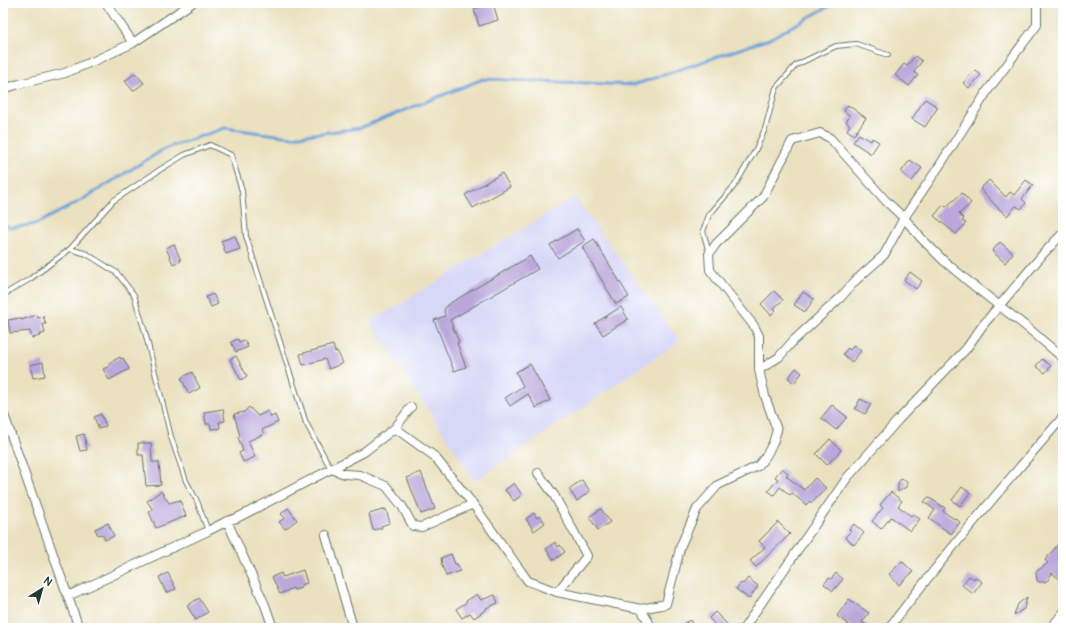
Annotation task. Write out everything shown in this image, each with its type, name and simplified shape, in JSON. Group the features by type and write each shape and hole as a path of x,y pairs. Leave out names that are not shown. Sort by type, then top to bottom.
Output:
{"street":[{"path":"106,3 133,43"},
{"path":"3,89 65,73 96,60 133,43 192,3"},
{"path":"759,370 778,357 793,341 840,298 856,280 884,255 904,218 988,90 1037,24 1037,3"},
{"path":"395,428 434,456 473,504 528,581 557,592 640,609 666,604 682,545 697,509 718,485 758,466 774,443 777,430 765,396 759,370 759,336 754,326 710,270 709,254 716,244 764,197 792,140 820,133 830,138 886,201 944,261 1063,358"},
{"path":"744,628 847,478 899,419 966,349 983,325 1043,254 1063,233"},
{"path":"68,596 227,521 237,518 364,452 395,428 411,407"},
{"path":"3,412 78,628"},
{"path":"889,628 976,519 1063,417"},
{"path":"331,469 345,474 360,475 386,486 402,506 413,526 422,527 473,504"},
{"path":"538,473 554,495 587,556 557,592"},
{"path":"227,521 265,605 273,628"},
{"path":"326,535 353,628"},
{"path":"640,609 652,628"},
{"path":"1052,628 1063,613"}],"lane":[{"path":"709,254 703,231 710,215 735,185 755,151 765,129 776,88 796,65 836,46 856,44 888,55"},
{"path":"3,295 30,279 70,249 113,201 161,169 184,155 210,146 231,155 242,191 246,236 306,423 331,469"},
{"path":"70,249 88,254 117,273 134,295 145,332 171,437 186,481 197,501 208,531"}],"shaded area":[{"path":"575,197 680,341 475,481 370,322"}],"building":[{"path":"484,3 493,3 498,20 479,26 474,9 485,6"},
{"path":"915,56 922,61 914,72 918,75 909,86 895,75 904,64 907,66"},
{"path":"975,70 981,75 969,88 963,83"},
{"path":"135,73 144,83 133,91 125,81"},
{"path":"925,99 938,107 925,127 912,119"},
{"path":"848,105 866,118 854,135 847,130 850,125 846,122 850,116 844,111"},
{"path":"859,134 871,141 872,138 879,142 871,154 853,142"},
{"path":"910,160 922,168 912,181 901,172"},
{"path":"502,173 510,187 473,208 465,195"},
{"path":"989,180 1006,197 1010,192 1014,195 1026,180 1033,185 1022,199 1026,203 1021,209 1016,206 1007,216 980,189"},
{"path":"962,193 971,203 959,214 964,219 962,221 966,223 956,234 934,216 943,205 946,207"},
{"path":"577,229 585,241 558,258 550,245"},
{"path":"235,236 240,249 226,254 221,241"},
{"path":"594,239 629,297 616,304 582,247"},
{"path":"1000,242 1013,253 1005,263 992,251"},
{"path":"174,244 181,261 173,264 166,248"},
{"path":"530,256 538,269 450,320 459,342 457,343 466,367 454,371 434,320 445,316 444,310 447,305"},
{"path":"910,272 922,281 916,289 904,280"},
{"path":"774,291 783,300 774,308 776,310 771,315 761,304"},
{"path":"803,292 814,299 805,312 794,305"},
{"path":"213,294 218,304 211,307 206,297"},
{"path":"621,307 628,319 603,335 595,323"},
{"path":"37,315 38,318 43,316 46,324 43,324 45,333 32,338 30,331 10,333 8,320 20,318 21,320"},
{"path":"238,339 239,342 244,340 248,347 236,352 231,342"},
{"path":"333,345 335,352 337,351 343,363 329,369 325,359 303,365 300,354"},
{"path":"854,345 861,351 852,362 843,354 848,348 850,350"},
{"path":"236,356 247,376 241,380 230,359"},
{"path":"120,357 121,359 123,358 129,369 109,380 103,369 110,366 109,363"},
{"path":"1042,359 1051,366 1045,373 1036,366"},
{"path":"43,362 45,376 33,378 30,365"},
{"path":"530,364 550,400 536,408 528,394 510,406 505,398 523,386 516,372"},
{"path":"796,368 802,373 794,383 788,378"},
{"path":"192,372 200,388 189,394 181,378"},
{"path":"860,399 871,404 865,414 855,409"},
{"path":"832,405 847,417 836,430 821,418"},
{"path":"249,407 258,416 268,411 271,417 275,415 278,422 262,430 264,434 248,441 255,457 243,462 239,453 243,451 238,437 240,436 234,414 244,412"},
{"path":"223,409 225,421 219,422 220,428 211,429 210,424 206,424 204,412"},
{"path":"101,414 106,426 99,429 94,417"},
{"path":"84,434 87,450 80,451 76,436"},
{"path":"830,439 841,450 827,465 816,454"},
{"path":"138,443 151,443 152,462 159,462 161,485 146,486 143,455 138,455"},
{"path":"782,468 788,473 786,476 804,490 815,478 826,488 812,503 810,501 806,505 792,493 790,495 780,487 774,495 768,491 778,479 775,477"},
{"path":"421,472 435,509 421,514 407,478"},
{"path":"901,479 906,481 907,485 898,492 898,483"},
{"path":"582,480 590,491 577,501 569,489"},
{"path":"514,483 522,495 514,501 505,490"},
{"path":"962,487 970,493 960,506 952,500"},
{"path":"161,491 169,503 180,500 186,516 156,528 149,512 153,510 147,501"},
{"path":"891,492 902,501 898,506 911,516 913,514 920,519 910,531 891,517 881,529 872,521 883,508 880,505"},
{"path":"928,497 945,508 943,511 960,522 951,534 929,518 935,510 924,502"},
{"path":"288,508 297,520 285,529 279,522 285,518 281,514"},
{"path":"386,509 390,523 381,526 382,528 373,530 369,514"},
{"path":"601,509 610,522 598,530 589,517"},
{"path":"534,513 537,518 540,516 545,523 534,531 526,519"},
{"path":"778,522 790,534 756,567 750,561 765,547 759,541"},
{"path":"108,523 114,536 105,540 102,534 98,535 95,529"},
{"path":"854,524 864,533 854,545 845,537 851,531 849,530"},
{"path":"1063,538 1063,574 1059,579 1052,573 1048,580 1045,582 1039,582 1037,580 1037,571 1048,563 1045,560"},
{"path":"555,542 558,547 560,545 565,552 554,560 546,549"},
{"path":"451,554 460,571 446,576 441,563 441,558"},
{"path":"902,561 913,572 899,585 889,574"},
{"path":"303,570 307,583 301,585 301,588 294,590 293,588 280,594 272,577 281,573 283,577"},
{"path":"168,573 176,589 166,593 159,577"},
{"path":"836,573 843,579 833,591 824,584"},
{"path":"969,576 974,579 975,577 982,582 973,594 962,585"},
{"path":"748,578 758,586 749,599 736,589"},
{"path":"477,594 481,600 495,595 498,603 486,608 487,609 474,618 470,613 462,618 456,609"},
{"path":"1027,597 1024,609 1014,615 1018,604"},
{"path":"199,598 208,612 196,620 187,606"},
{"path":"849,599 869,613 862,622 871,628 853,628 837,616"},
{"path":"715,612 731,628 718,628 709,618"},
{"path":"690,620 695,628 676,628"}],"waterway":[{"path":"3,224 11,228 36,224 80,201 166,148 225,128 291,137 360,128 483,79 634,85 769,39 835,3"}]}
